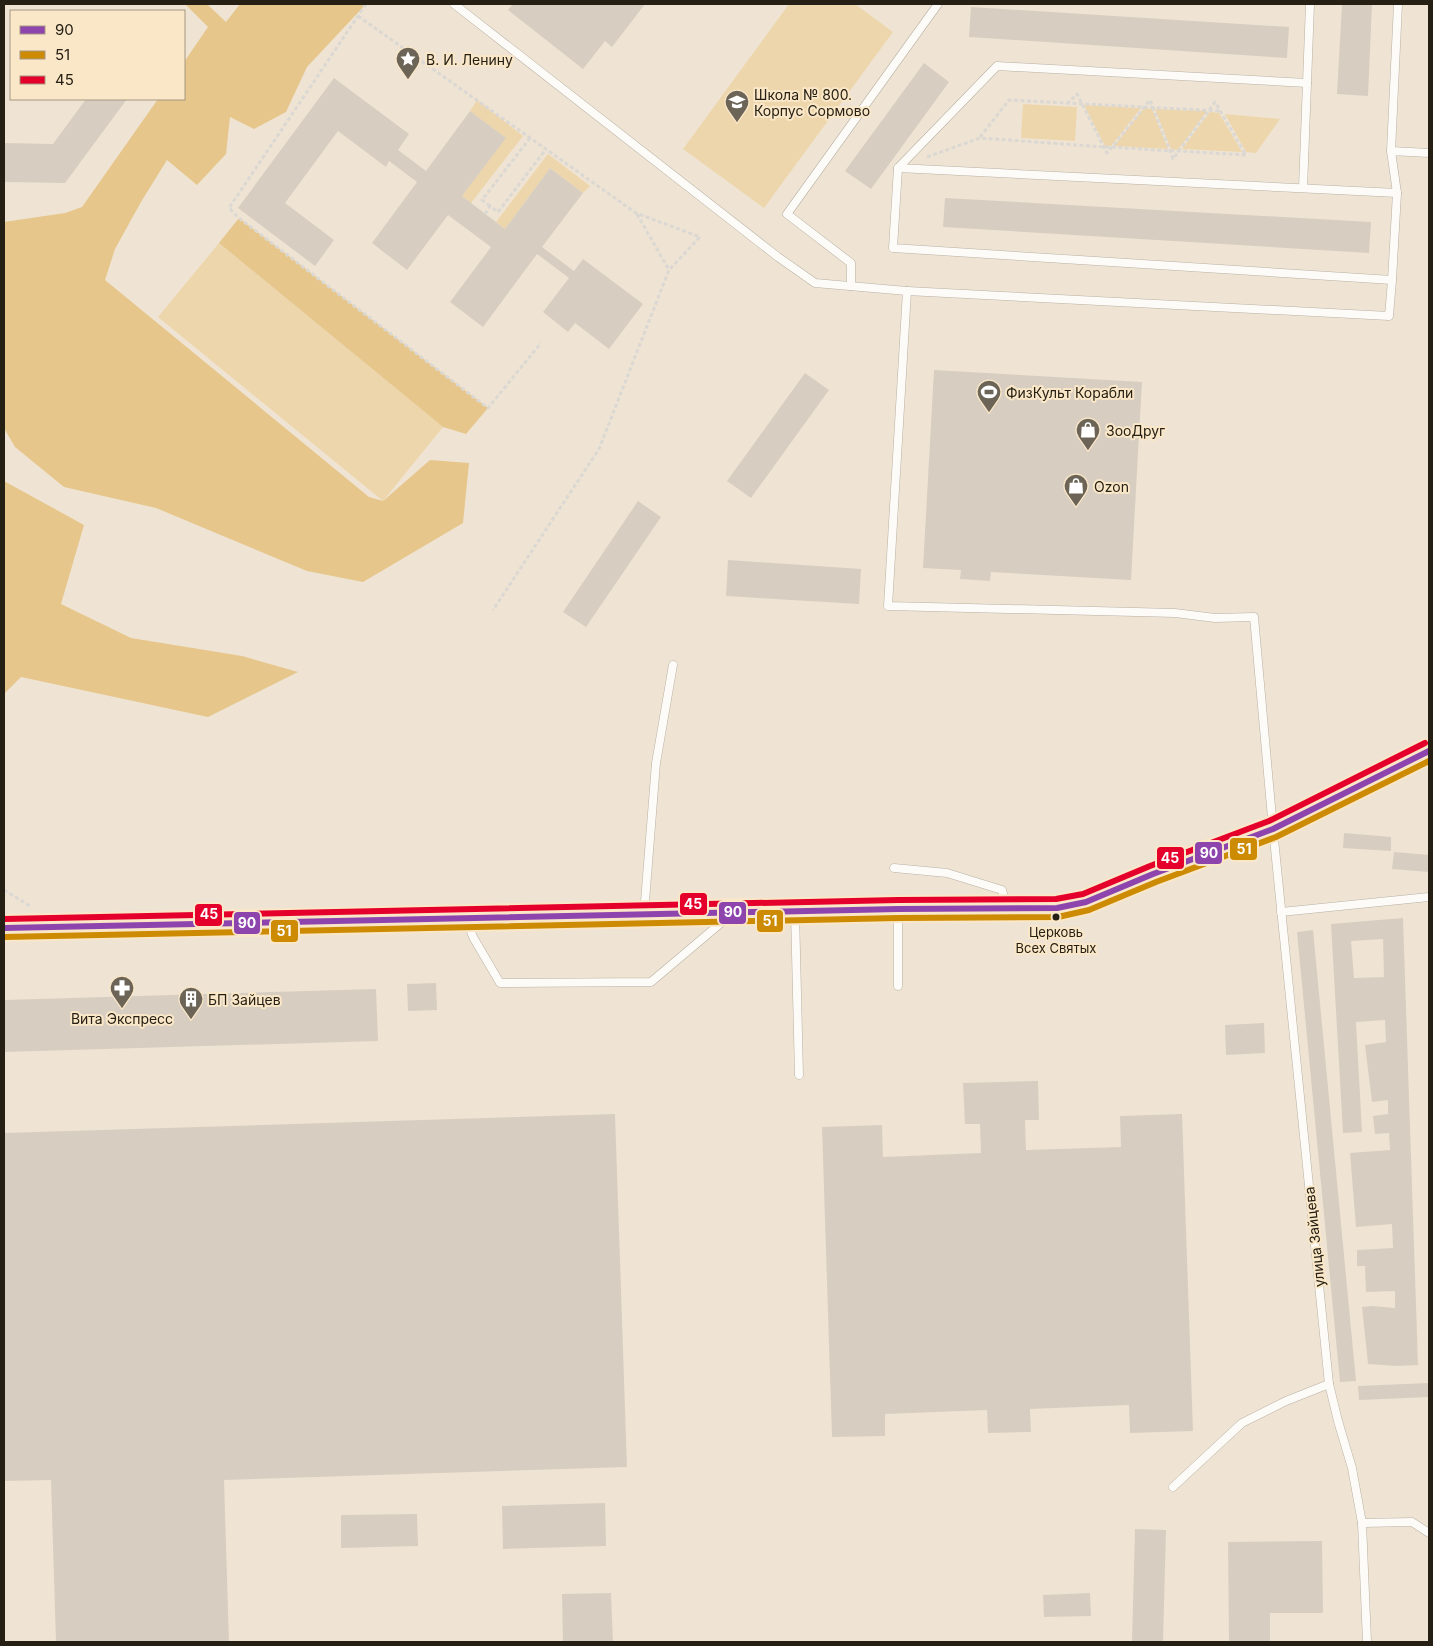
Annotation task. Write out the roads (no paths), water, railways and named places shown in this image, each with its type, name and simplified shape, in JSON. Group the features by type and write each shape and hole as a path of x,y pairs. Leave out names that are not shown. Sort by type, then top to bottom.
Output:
{"street":[{"path":"4,928 733,912 1057,908 1086,902 1153,874 1273,829 1429,751"}],"lane":[{"path":"454,4 778,257 816,283 908,291 1389,316 1397,193 1391,151 1398,4"},
{"path":"851,286 851,263 787,214 938,4"},
{"path":"1301,4 1310,4 1303,188"},
{"path":"1307,83 997,66 898,168 893,248 1392,280"},
{"path":"1391,151 1429,153"},
{"path":"898,168 1397,193"},
{"name":"улица Зайцева","path":"908,291 888,606 1175,613 1215,618 1254,617 1281,912 1330,1384 1338,1421 1352,1468 1362,1523 1367,1642"},
{"path":"644,914 656,763 673,665"},
{"path":"894,868 947,873 1002,890 1007,908"},
{"path":"1281,912 1429,897"},
{"path":"898,909 898,986"},
{"path":"795,911 800,1075"},
{"path":"466,919 473,937 500,983 651,982 733,912"},
{"path":"1173,1487 1242,1423 1286,1401 1330,1384"},
{"path":"1362,1523 1412,1522 1429,1533"}],"place":[{"name":"В. И. Ленину","path":"408,80"},
{"name":"Школа № 800. Корпус Сормово","path":"737,123"},
{"name":"ФизКульт Корабли","path":"989,413"},
{"name":"ЗооДруг","path":"1088,451"},
{"name":"Ozon","path":"1076,507"},
{"name":"Церковь Всех Святых","path":"1056,917"},
{"name":"Вита Экспресс","path":"122,1009"},
{"name":"БП Зайцев","path":"191,1020"}]}
